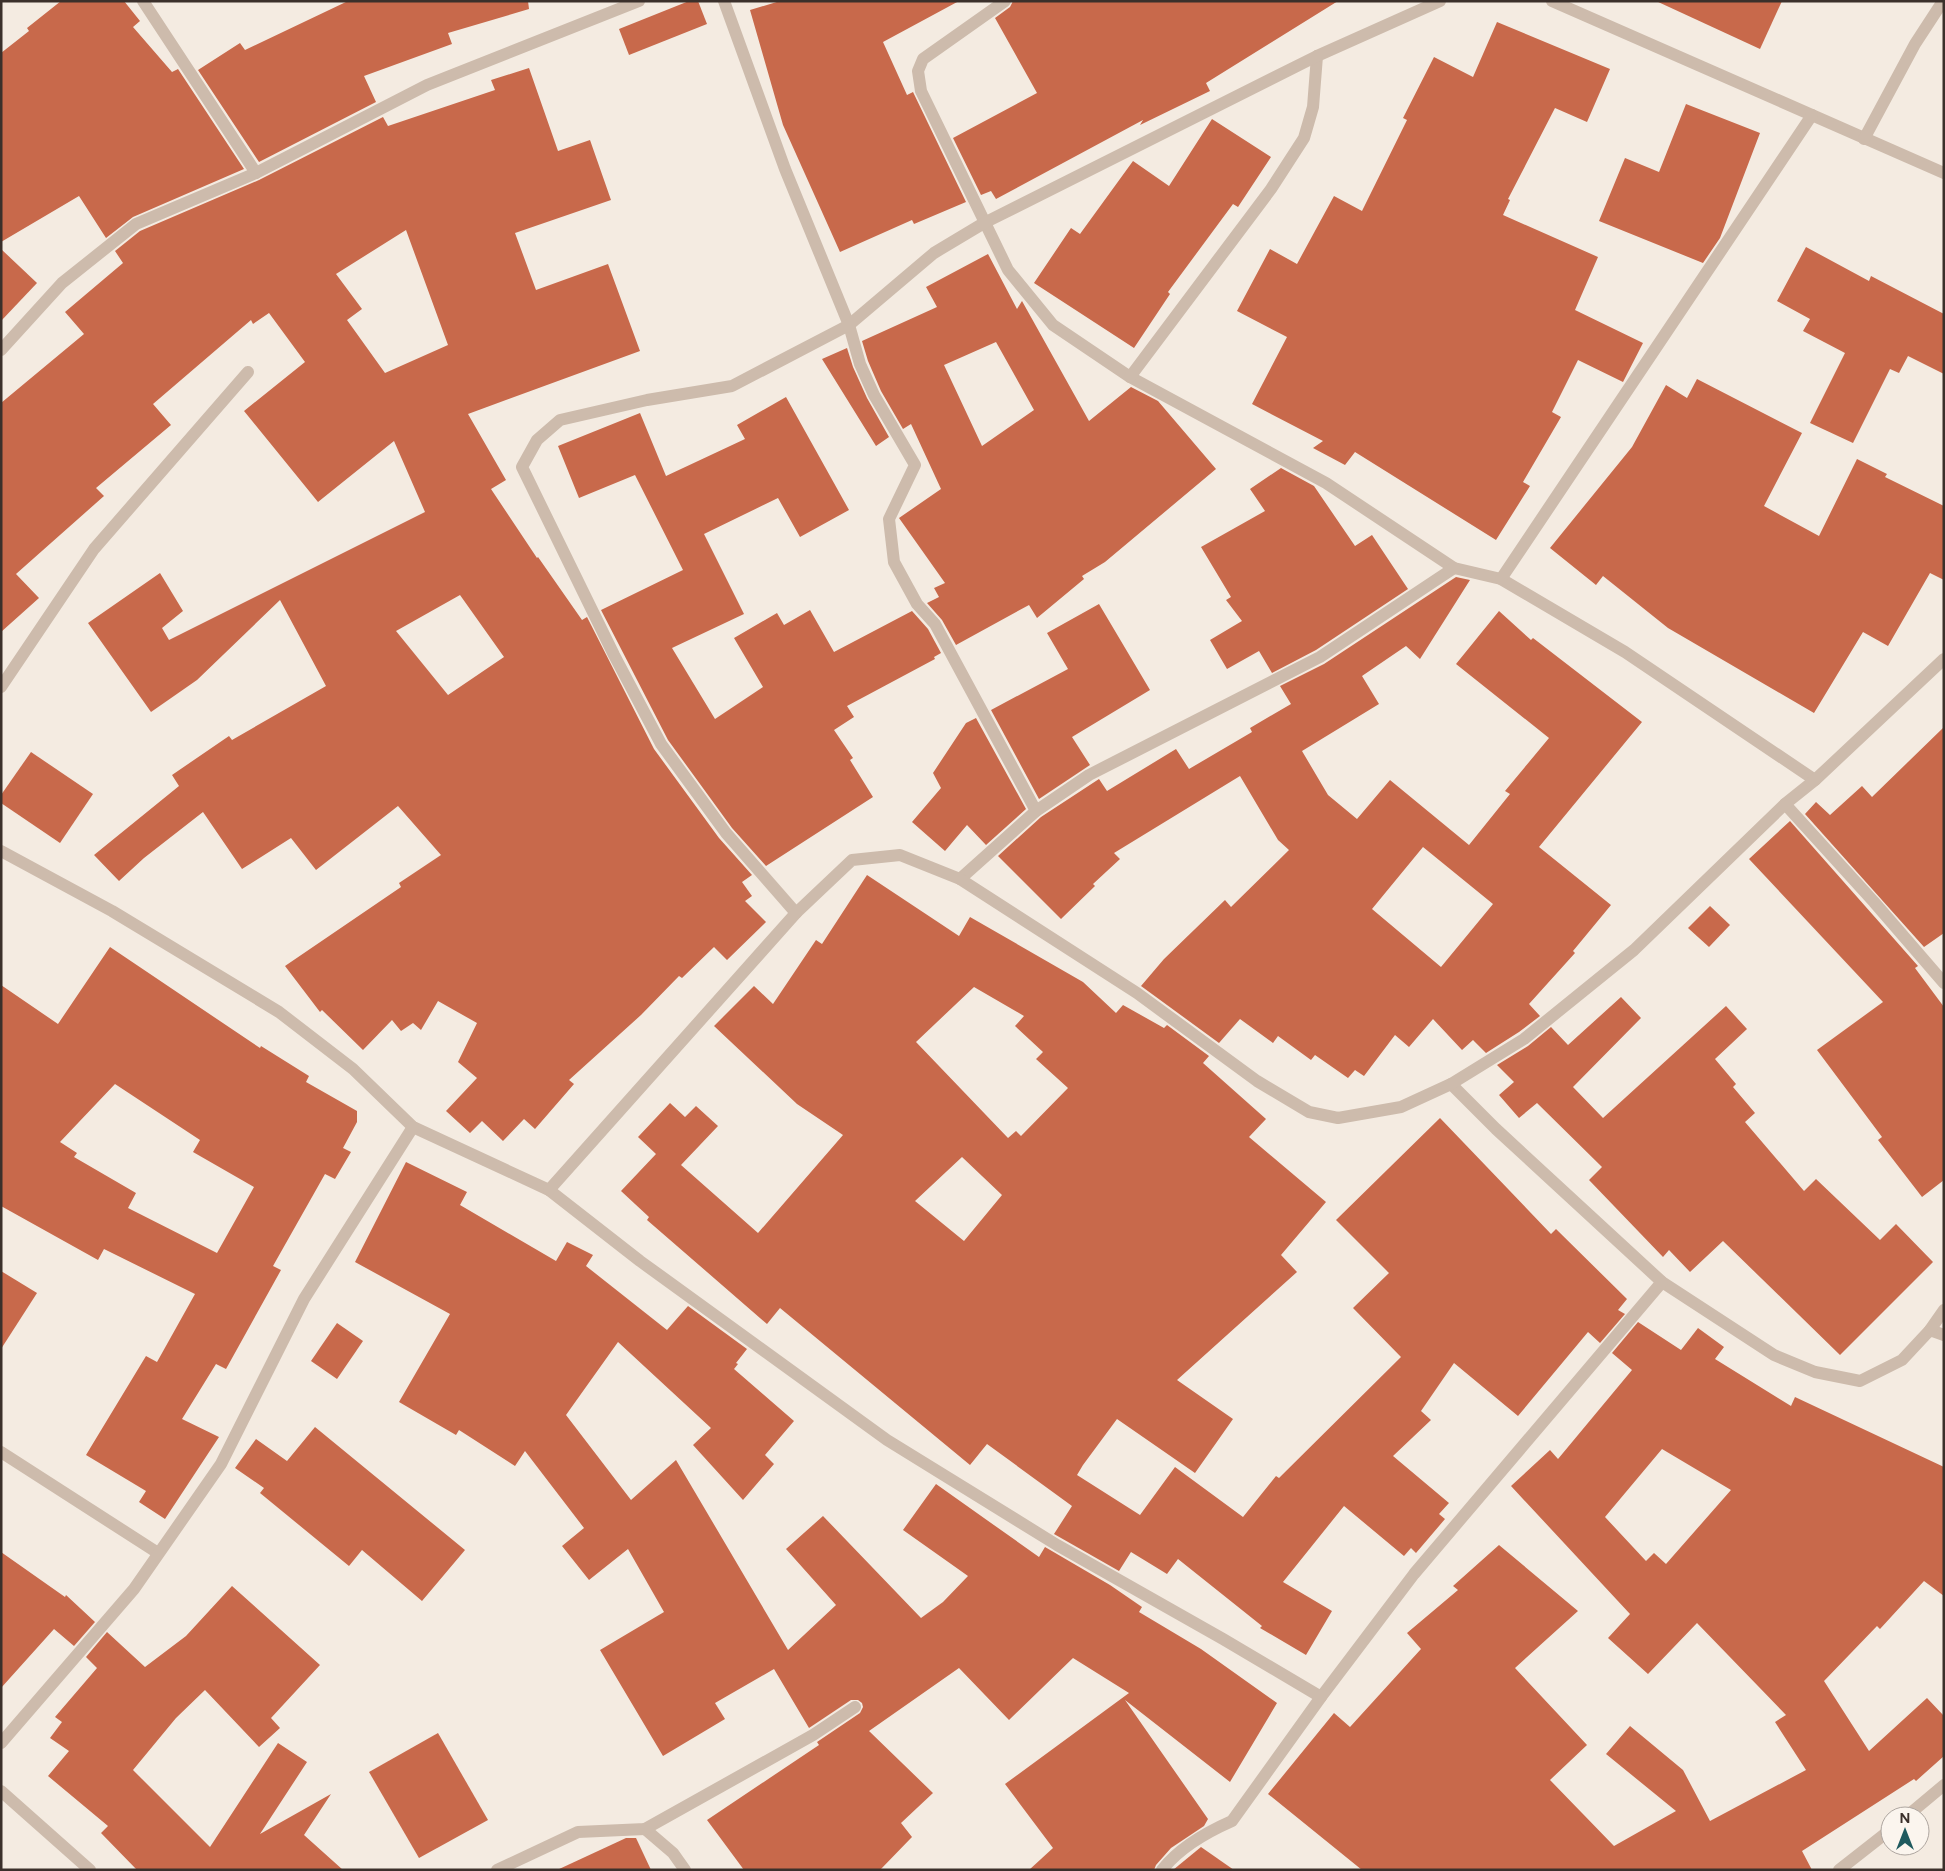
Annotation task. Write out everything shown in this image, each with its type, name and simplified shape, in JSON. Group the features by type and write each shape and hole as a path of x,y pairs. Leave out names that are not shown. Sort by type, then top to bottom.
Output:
{"street":[{"path":"143,1 256,173"},
{"path":"1,350 62,283 136,224 256,173 427,85 639,1"},
{"path":"724,1 785,169 849,325 860,364 874,395 916,465 889,519 894,562 917,604 935,624 1036,811"},
{"path":"1005,1 923,59 918,71 921,91 1008,270 1053,325 1130,377 1326,483 1454,568 1501,579 1625,652 1815,780"},
{"path":"796,913 726,833 661,744 614,655 522,467 537,440 560,420 647,400 732,386 849,325 934,253 984,223 1317,56 1440,1"},
{"path":"1552,1 1944,173"},
{"path":"1864,139 1915,44 1943,1"},
{"path":"1130,377 1271,190 1304,138 1312,107 1317,56"},
{"path":"1501,579 1812,115"},
{"path":"1,687 94,549 248,372"},
{"path":"960,879 1036,811 1089,775 1320,657 1454,568"},
{"path":"549,1190 796,913 852,860 900,855 960,879 1137,993 1257,1081 1309,1112 1338,1118 1401,1107 1451,1084 1524,1038 1634,950 1785,804 1815,780 1944,659"},
{"path":"1785,804 1944,983"},
{"path":"1,851 112,911 279,1012 353,1069 412,1128 549,1190 640,1262 888,1440 1057,1545 1223,1638 1321,1697"},
{"path":"1451,1084 1496,1129 1662,1282 1774,1355 1815,1372 1860,1381 1902,1360 1930,1330 1944,1310"},
{"path":"1,1743 134,1589 221,1464 304,1299 412,1128"},
{"path":"1162,1870 1186,1848 1232,1821 1321,1697 1414,1574 1662,1282"},
{"path":"1930,1330 1944,1335"},
{"path":"1,1452 158,1553"},
{"path":"497,1870 578,1832 645,1829 813,1735 855,1707"},
{"path":"1919,1806 1944,1785"},
{"path":"1,1791 90,1870"},
{"path":"645,1829 673,1853 685,1870"},
{"path":"1839,1870 1880,1838"}],"building":[{"path":"61,1 124,1 140,21 133,27 172,72 178,69 244,169 133,217 106,238 79,196 1,242 1,53 29,31 27,28"},
{"path":"348,1 528,1 529,9 448,33 452,44 364,76 376,102 259,162 198,70 240,43 245,50"},
{"path":"689,1 698,1 707,24 629,55 619,29"},
{"path":"780,1 959,1 883,42 907,95 913,92 966,202 914,224 912,220 840,252 783,125 750,10"},
{"path":"1013,1 1338,1 1206,83 1210,91 1140,125 1143,120 996,199 991,191 981,195 953,138 1037,93 995,18 1010,7"},
{"path":"1656,1 1782,1 1760,49"},
{"path":"1497,22 1610,69 1587,122 1555,108 1508,199 1510,200 1503,215 1598,257 1575,310 1643,343 1623,382 1578,360 1552,412 1561,417 1523,482 1530,486 1496,540 1355,452 1345,465 1313,448 1323,441 1252,404 1287,337 1237,311 1270,249 1297,264 1334,196 1362,211 1407,120 1403,118 1434,57 1473,77"},
{"path":"529,68 558,151 590,140 611,200 515,233 536,290 608,264 640,351 468,414 506,480 491,489 537,558 582,620 587,617 654,749 719,838 752,875 742,882 752,896 745,901 766,922 727,960 714,947 682,978 679,976 641,1015 569,1080 574,1084 535,1129 524,1119 503,1141 482,1121 470,1133 446,1111 477,1078 458,1062 477,1023 438,1001 421,1030 413,1023 401,1031 392,1020 363,1050 322,1010 320,1012 285,966 401,887 399,883 441,855 398,806 316,870 291,838 242,869 203,812 144,858 119,881 94,855 179,786 172,775 229,736 232,740 326,686 280,600 197,680 151,712 88,623 160,573 183,611 162,628 169,640 425,512 394,441 318,502 244,411 305,362 269,313 253,324 251,320 153,404 171,425 96,488 104,496 16,574 39,598 1,632 1,403 84,334 65,312 123,263 115,251 140,231 259,180 383,117 388,126 495,90 491,80","holes":["406,230 448,345 385,373 347,320 362,309 336,274","460,595 504,657 448,695 396,631"]},
{"path":"1686,104 1760,133 1720,238 1703,263 1599,221 1625,158 1659,172"},
{"path":"1212,119 1271,157 1238,207 1233,204 1168,292 1170,294 1134,348 1034,283 1071,228 1080,234 1133,161 1169,186"},
{"path":"1806,247 1869,281 1871,276 1944,314 1944,374 1908,356 1899,373 1890,369 1853,443 1810,423 1845,353 1803,331 1810,319 1777,301"},
{"path":"1,249 37,283 1,321"},
{"path":"988,254 1017,309 1022,301 1089,421 1131,387 1158,401 1216,469 1105,562 1082,576 1084,579 1037,618 1029,605 956,645 942,620 927,603 939,597 934,588 945,583 899,518 941,489 911,424 903,429 881,391 862,341 937,307 926,287","holes":["996,342 1034,410 982,446 944,365"]},
{"path":"847,348 867,398 889,437 876,446 822,359"},
{"path":"1697,379 1802,433 1764,506 1819,536 1857,459 1887,474 1885,477 1944,506 1944,580 1930,573 1888,646 1863,632 1814,713 1668,628 1603,576 1596,585 1550,548 1632,447 1666,385 1687,398"},
{"path":"786,397 849,510 800,537 778,498 704,534 744,614 672,648 715,719 763,687 734,638 777,613 784,625 810,610 834,652 912,611 928,629 941,653 934,657 935,659 847,706 854,717 834,730 853,758 850,760 873,797 766,866 732,828 668,740 601,610 683,570 635,475 579,498 558,446 640,413 666,476 745,439 737,425"},
{"path":"1281,468 1314,486 1355,546 1372,535 1408,589 1316,650 1272,673 1259,651 1227,669 1210,640 1242,621 1226,600 1231,597 1201,547 1265,511 1250,489"},
{"path":"1456,577 1470,580 1420,659 1406,646 1362,676 1379,704 1302,751 1328,795 1357,819 1390,780 1469,845 1510,794 1505,791 1549,738 1456,664 1499,611 1531,640 1533,638 1642,722 1539,847 1611,905 1573,951 1575,953 1529,1004 1540,1016 1486,1053 1473,1040 1462,1050 1433,1019 1409,1047 1395,1035 1364,1076 1355,1070 1348,1078 1315,1055 1311,1060 1278,1036 1273,1043 1240,1019 1219,1043 1141,986 1164,959 1225,900 1231,907 1289,850 1278,840 1240,776 1114,853 1120,859 1093,884 1095,886 1061,919 998,856 1041,817 1099,779 1107,791 1176,749 1189,769 1252,732 1250,728 1291,704 1280,686 1324,664","holes":["1423,847 1493,904 1441,967 1372,909"]},
{"path":"1099,604 1150,690 1072,737 1090,765 1039,799 991,710 1068,669 1047,633"},
{"path":"976,718 1026,809 986,845 967,825 945,851 912,822 941,788 933,773 966,723"},
{"path":"1944,727 1944,933 1924,947 1805,814 1816,802 1830,815 1862,786 1872,797"},
{"path":"31,752 93,794 60,843 1,803 1,795"},
{"path":"1790,821 1918,966 1915,968 1944,1007 1944,1180 1922,1197 1878,1140 1882,1137 1817,1050 1883,1002 1749,859"},
{"path":"867,875 959,936 970,917 1083,982 1116,1013 1123,1005 1164,1028 1167,1025 1209,1056 1203,1063 1266,1119 1249,1137 1326,1202 1281,1255 1297,1272 1177,1380 1233,1419 1195,1473 1117,1419 1077,1475 1140,1515 1175,1467 1243,1517 1276,1476 1279,1478 1401,1357 1353,1308 1389,1273 1336,1220 1440,1118 1551,1234 1556,1229 1627,1299 1618,1310 1625,1314 1600,1343 1588,1332 1518,1416 1454,1363 1421,1411 1431,1420 1393,1456 1449,1503 1439,1514 1445,1519 1416,1553 1411,1548 1404,1556 1344,1506 1283,1582 1332,1611 1306,1655 1260,1628 1262,1626 1178,1559 1167,1574 1131,1552 1119,1571 1054,1534 1072,1506 987,1444 970,1465 780,1308 767,1324 647,1220 649,1217 621,1191 656,1154 638,1137 670,1103 685,1117 696,1106 718,1126 681,1165 758,1233 843,1135 797,1104 714,1026 754,986 773,1004 816,940 822,944","holes":["974,987 1024,1016 1015,1026 1043,1052 1036,1059 1068,1088 1021,1136 1016,1131 1008,1138 916,1042","962,1157 1002,1195 964,1241 915,1201"]},
{"path":"1710,906 1730,925 1709,947 1688,928"},
{"path":"110,947 260,1048 261,1046 309,1076 306,1082 357,1111 357,1122 343,1148 351,1152 335,1179 325,1174 273,1266 281,1270 226,1369 216,1364 182,1419 219,1437 165,1519 139,1502 146,1491 86,1455 146,1356 157,1362 195,1294 104,1249 98,1260 1,1206 1,985 58,1024","holes":["115,1084 200,1140 193,1152 254,1187 217,1253 128,1208 136,1193 74,1157 77,1153 60,1142"]},
{"path":"1621,997 1641,1018 1573,1087 1603,1118 1726,1006 1747,1029 1715,1059 1736,1084 1733,1087 1755,1113 1745,1122 1804,1191 1816,1179 1880,1240 1896,1224 1933,1262 1840,1355 1723,1241 1690,1272 1669,1250 1663,1257 1589,1180 1602,1167 1537,1103 1519,1118 1499,1095 1514,1082 1497,1065 1528,1046 1551,1027 1568,1045"},
{"path":"406,1162 467,1192 460,1205 556,1261 567,1242 593,1255 586,1266 667,1330 688,1306 747,1349 736,1363 738,1364 734,1369 794,1421 765,1455 774,1464 743,1500 693,1445 711,1428 618,1342 566,1415 631,1500 676,1460 788,1650 836,1605 786,1549 823,1516 921,1618 943,1602 968,1576 903,1530 936,1484 1039,1557 1045,1547 1110,1585 1142,1607 1139,1612 1201,1649 1277,1703 1230,1782 1125,1700 1208,1819 1204,1826 1171,1848 1154,1870 1029,1870 1053,1848 1005,1784 1129,1693 1073,1658 1009,1720 959,1668 869,1731 933,1793 901,1823 912,1837 880,1870 744,1870 707,1820 819,1745 817,1742 860,1713 863,1707 862,1703 858,1700 851,1700 809,1728 774,1669 715,1703 725,1719 663,1756 600,1650 664,1612 628,1549 589,1580 562,1546 584,1528 525,1451 515,1466 459,1430 456,1435 399,1402 450,1314 355,1262"},
{"path":"1,1271 37,1293 1,1349"},
{"path":"1638,1322 1681,1350 1698,1328 1724,1347 1715,1359 1791,1406 1795,1397 1944,1467 1944,1596 1924,1581 1880,1629 1877,1626 1824,1681 1869,1751 1927,1698 1944,1716 1944,1756 1916,1781 1914,1779 1802,1851 1812,1870 1362,1870 1268,1794 1334,1713 1350,1727 1421,1649 1407,1633 1458,1590 1453,1586 1499,1545 1578,1611 1515,1668 1587,1745 1550,1780 1614,1846 1676,1811 1606,1754 1630,1726 1683,1770 1710,1821 1806,1770 1775,1722 1786,1715 1697,1623 1648,1674 1608,1638 1630,1614 1511,1486 1550,1450 1558,1459 1632,1370 1612,1353","holes":["1662,1449 1731,1490 1666,1564 1654,1553 1646,1561 1605,1517"]},
{"path":"337,1323 363,1341 337,1379 311,1361"},
{"path":"315,1427 465,1550 422,1601 362,1550 349,1566 260,1493 264,1488 235,1468 256,1439 287,1461"},
{"path":"1,1552 65,1597 66,1595 95,1622 74,1646 54,1629 1,1688"},
{"path":"232,1586 320,1665 271,1718 280,1728 259,1747 205,1690 176,1718 133,1770 210,1847 278,1743 307,1762 260,1834 331,1794 304,1835 343,1870 137,1870 101,1833 108,1826 48,1776 69,1751 50,1738 62,1722 55,1717 97,1668 86,1657 107,1632 145,1667 186,1636"},
{"path":"438,1733 488,1820 419,1858 369,1772"},
{"path":"626,1838 636,1838 651,1870 557,1870"},
{"path":"1201,1847 1234,1870 1173,1870"}]}
